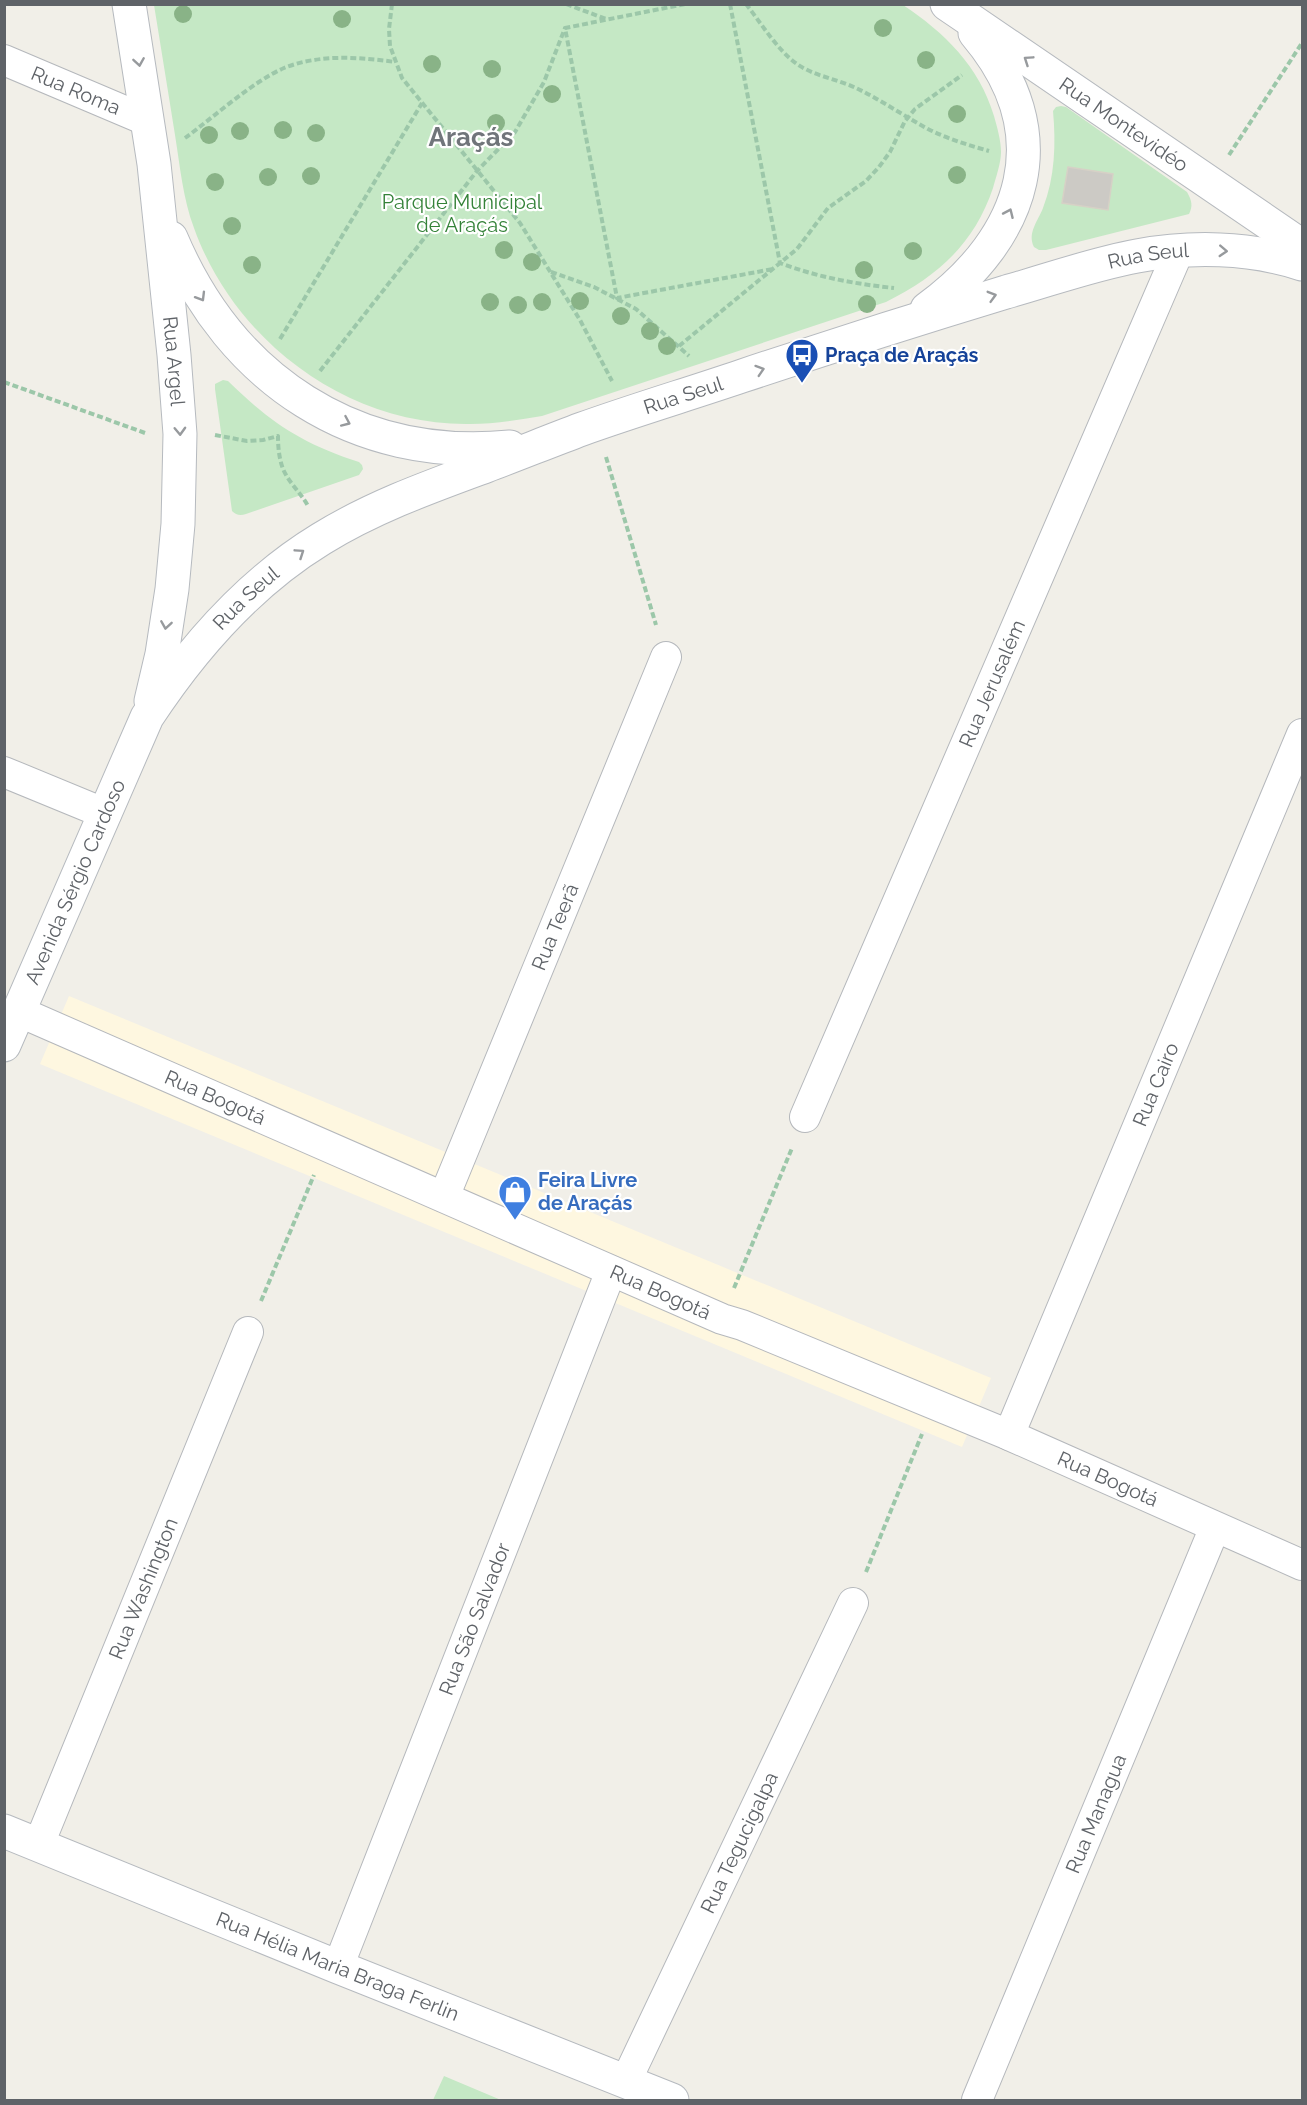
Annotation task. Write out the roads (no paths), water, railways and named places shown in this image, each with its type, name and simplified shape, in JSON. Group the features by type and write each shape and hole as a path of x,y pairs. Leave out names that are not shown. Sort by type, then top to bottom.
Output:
{"street":[{"name":"Rua Argel","path":"129,4 154,164 180,434 178,524 172,590 162,654 147,717"},
{"name":"Rua Montevidéo","path":"955,7 1302,246"},
{"path":"896,325 955,288 980,263 1010,212 1020,185 1024,153 1022,124 1014,98 1003,73 986,46 955,7"},
{"name":"Rua Roma","path":"4,60 148,121"},
{"path":"154,164 170,236 185,270 204,303 226,333 280,386 350,424 388,437 428,446 468,449 508,447 548,440 590,426"},
{"name":"Rua Seul","path":"147,717 176,674 224,618 254,589 287,562 323,538 397,499 590,426 896,325 1136,256 1179,250 1223,250 1260,254 1302,264"},
{"name":"Rua Jerusalém","path":"805,1117 1179,250"},
{"name":"Rua Teerã","path":"444,1197 666,657"},
{"name":"Avenida Sérgio Cardoso","path":"4,1045 147,717"},
{"name":"Rua Cairo","path":"1009,1435 1302,734"},
{"path":"4,772 106,814"},
{"name":"Rua Bogotá","path":"20,1012 722,1319 934,1403 1302,1565"},
{"name":"Rua São Salvador","path":"338,1967 611,1271"},
{"name":"Rua Washington","path":"39,1844 248,1332"},
{"name":"Rua Managua","path":"977,2100 1215,1527"},
{"name":"Rua Tegucigalpa","path":"626,2081 853,1603"},
{"name":"Rua Hélia Maria Braga Ferlin","path":"4,1831 672,2100"}],"place":[{"name":"Praça de Araçás","path":"802,384"},
{"name":"Feira Livre de Araçás","path":"515,1221"}],"district":[{"name":"Araçás","path":"471,137"}],"park label":[{"name":"Parque Municipal de Araçás","path":"462,214"}]}
